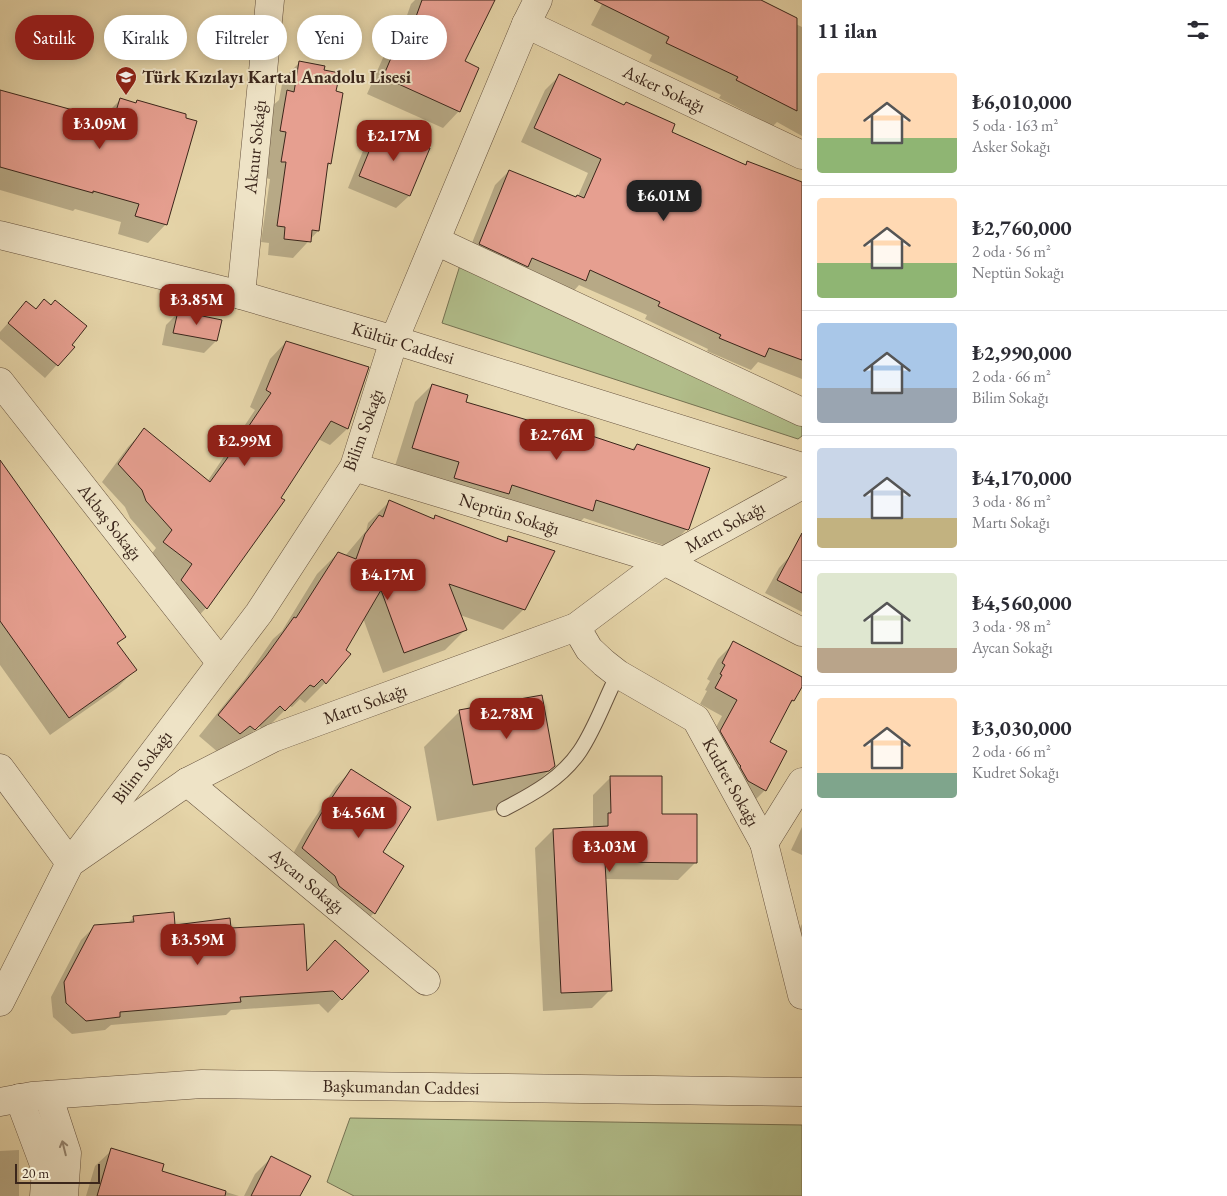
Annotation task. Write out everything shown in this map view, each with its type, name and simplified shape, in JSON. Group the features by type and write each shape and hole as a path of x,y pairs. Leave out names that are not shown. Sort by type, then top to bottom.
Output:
{"street":[{"name":"Aknur Sokağı","path":"241,295 270,0"},
{"name":"Asker Sokağı","path":"532,12 802,155"},
{"name":"Bilim Sokağı","path":"70,862 258,614 354,467 394,340 532,12"},
{"name":"Kültür Caddesi","path":"0,236 241,295 394,340 802,467"},
{"path":"436,241 802,412"},
{"name":"Akbaş Sokağı","path":"0,382 221,663"},
{"name":"Neptün Sokağı","path":"354,467 664,561 802,632"},
{"name":"Martı Sokağı","path":"0,1002 70,862 187,782 273,738 576,627 664,561 802,485"},
{"name":"Kudret Sokağı","path":"576,627 589,649 618,674 696,719 764,843 802,995"},
{"path":"0,768 70,862"},
{"name":"Aycan Sokağı","path":"187,782 426,981"},
{"path":"764,843 802,782"},
{"name":"Başkumandan Caddesi","path":"9,1100 48,1095 202,1084 802,1092"},
{"path":"48,1095 67,1153 64,1196"},
{"path":"9,1100 46,1170 44,1196"}],"lane":[{"path":"504,809 552,781 570,764 580,751 618,674"}],"green space":[{"path":"461,262 802,422 802,436 798,439 442,323"},
{"path":"350,1118 802,1125 802,1196 354,1196 327,1182"}],"building":[{"path":"422,0 495,0 465,61 479,68 460,112 383,77 390,60 447,60 447,15 417,15"},
{"path":"594,0 761,0 797,18 797,111 736,80 738,77 666,43 669,37"},
{"path":"299,61 325,66 324,70 340,73 336,91 343,93 331,164 328,163 319,231 312,230 311,242 284,239 285,227 277,226 286,162 281,162 286,132 280,131 287,90 294,92"},
{"path":"559,74 624,105 626,102 675,124 672,132 746,165 747,161 802,182 802,360 769,348 765,357 719,338 721,335 658,306 660,302 590,270 586,281 532,258 528,267 479,244 509,170 576,197 577,195 584,198 601,159 534,128"},
{"path":"0,90 113,121 120,98 136,103 137,100 186,114 186,118 197,121 167,225 135,216 139,204 0,167"},
{"path":"379,127 430,148 410,196 359,176"},
{"path":"44,299 51,305 55,300 87,326 72,345 75,347 58,366 8,323 26,301 36,309"},
{"path":"178,311 222,320 217,341 173,333"},
{"path":"286,341 369,367 348,429 331,421 281,498 285,500 207,609 181,580 192,564 163,542 172,530 146,501 142,490 118,464 144,428 210,482 271,393 266,390"},
{"path":"432,384 468,395 466,402 558,429 559,425 634,450 637,444 710,468 689,529 596,500 593,511 512,485 509,494 454,478 459,462 412,448"},
{"path":"0,460 126,637 117,643 137,670 69,718 0,621"},
{"path":"389,500 434,519 435,515 507,542 508,536 555,551 525,610 449,584 467,630 404,653 381,590 346,650 351,654 326,684 322,679 314,687 310,685 285,711 280,706 255,730 250,726 240,734 218,715 266,656 294,617 296,618 338,552 356,559 365,534 379,515 383,517"},
{"path":"802,533 802,593 777,580"},
{"path":"733,641 802,677 802,687 794,701 792,700 770,742 787,751 766,791 748,781 720,731 737,700 715,688 725,665 722,663"},
{"path":"542,695 555,766 549,771 473,785 459,710"},
{"path":"351,769 411,807 383,852 404,866 375,914 339,886 335,876 302,848 321,814"},
{"path":"610,776 662,776 662,814 697,814 697,863 605,862 612,991 561,993 553,829 608,826 608,813 611,813"},
{"path":"174,912 175,925 230,918 231,928 304,924 307,971 335,940 369,971 342,1000 333,991 240,997 241,1002 120,1012 120,1017 86,1021 66,1003 64,982 94,925 134,922 133,916"},
{"path":"111,1148 164,1164 162,1171 226,1191 225,1196 97,1196"},
{"path":"271,1156 311,1176 300,1196 251,1196"}],"place":[{"name":"Türk Kızılayı Kartal Anadolu Lisesi","path":"126,96"}]}
